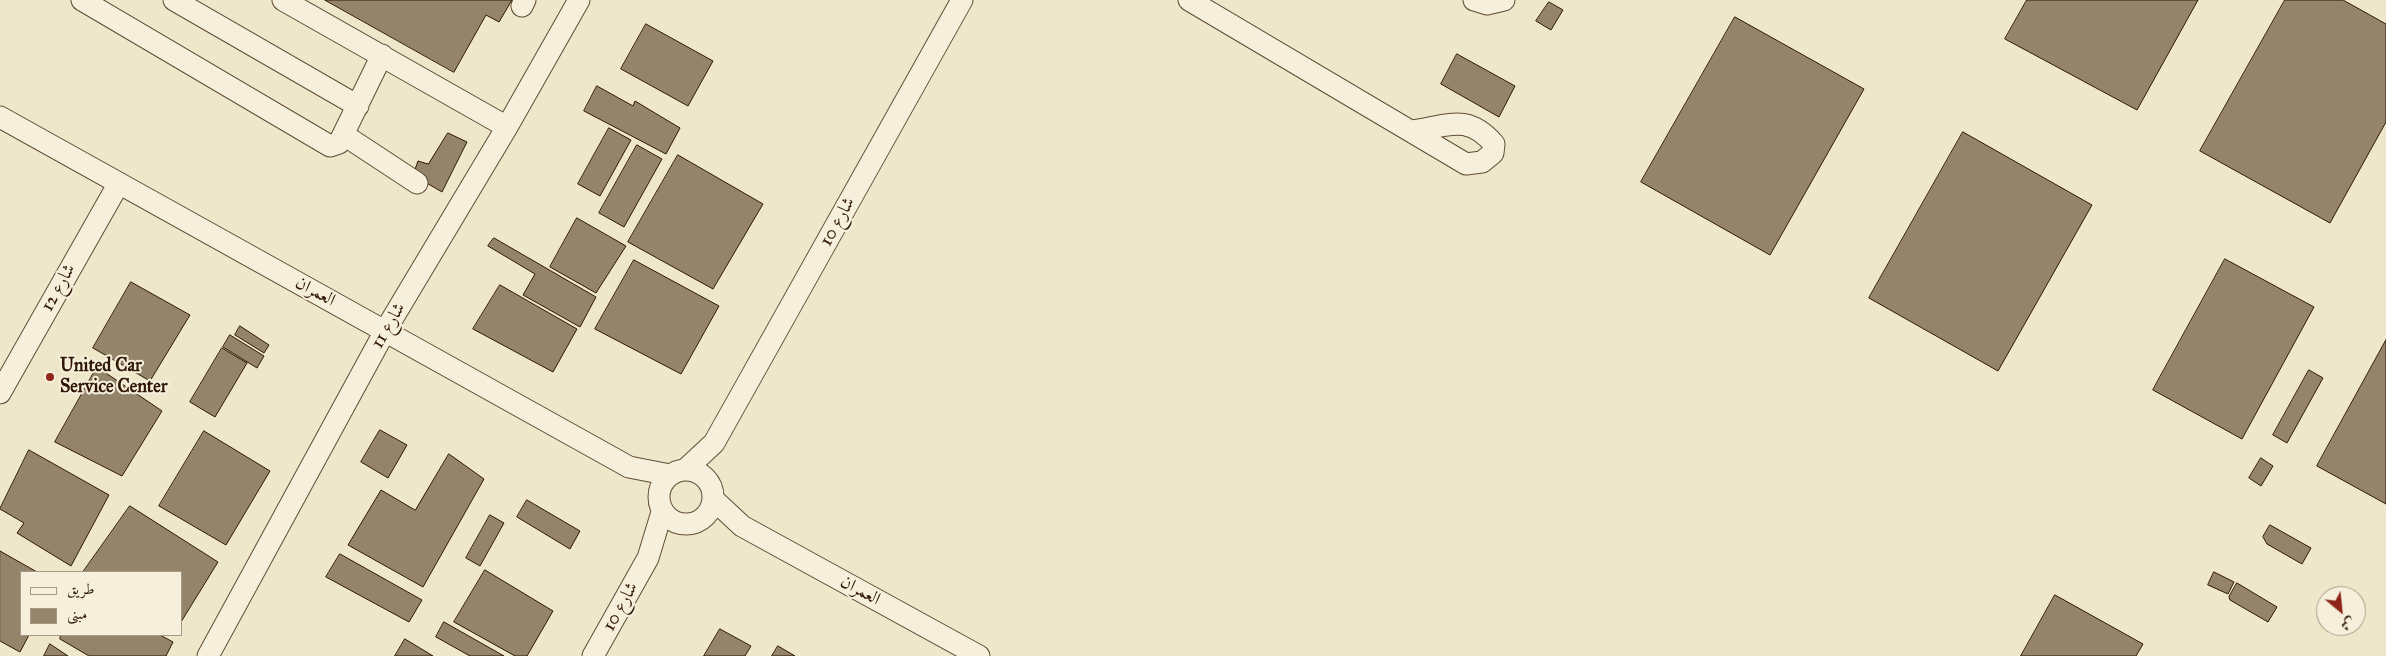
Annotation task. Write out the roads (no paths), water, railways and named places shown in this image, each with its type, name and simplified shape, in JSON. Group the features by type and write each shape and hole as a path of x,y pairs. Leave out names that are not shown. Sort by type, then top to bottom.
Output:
{"street":[{"path":"82,0 330,146 339,143 344,135 382,55"},
{"path":"174,0 358,106"},
{"path":"282,0 507,127"},
{"name":"شارع 11","path":"208,656 385,331 507,127 579,0"},
{"name":"شارع 10","path":"677,473 714,444 962,0"},
{"path":"1189,0 1412,132"},
{"path":"1474,0 1487,4 1504,0"},
{"name":"العمران","path":"0,117 630,467 677,473"},
{"path":"344,135 417,183"},
{"name":"شارع 12","path":"0,393 119,182"},
{"name":"شارع 10","path":"711,491 714,444"},
{"name":"العمران","path":"630,467 660,505"},
{"path":"694,472 711,491 706,515 692,523 672,521 660,505 663,482 677,473 694,472"},
{"name":"العمران","path":"711,491 742,526 979,656"},
{"name":"شارع 10","path":"593,656 648,558 660,505"},
{"name":"شارع 10","path":"648,558 692,523"},
{"name":"العمران","path":"692,523 742,526"}],"place":[{"name":"United Car Service Center","path":"50,377"}]}
